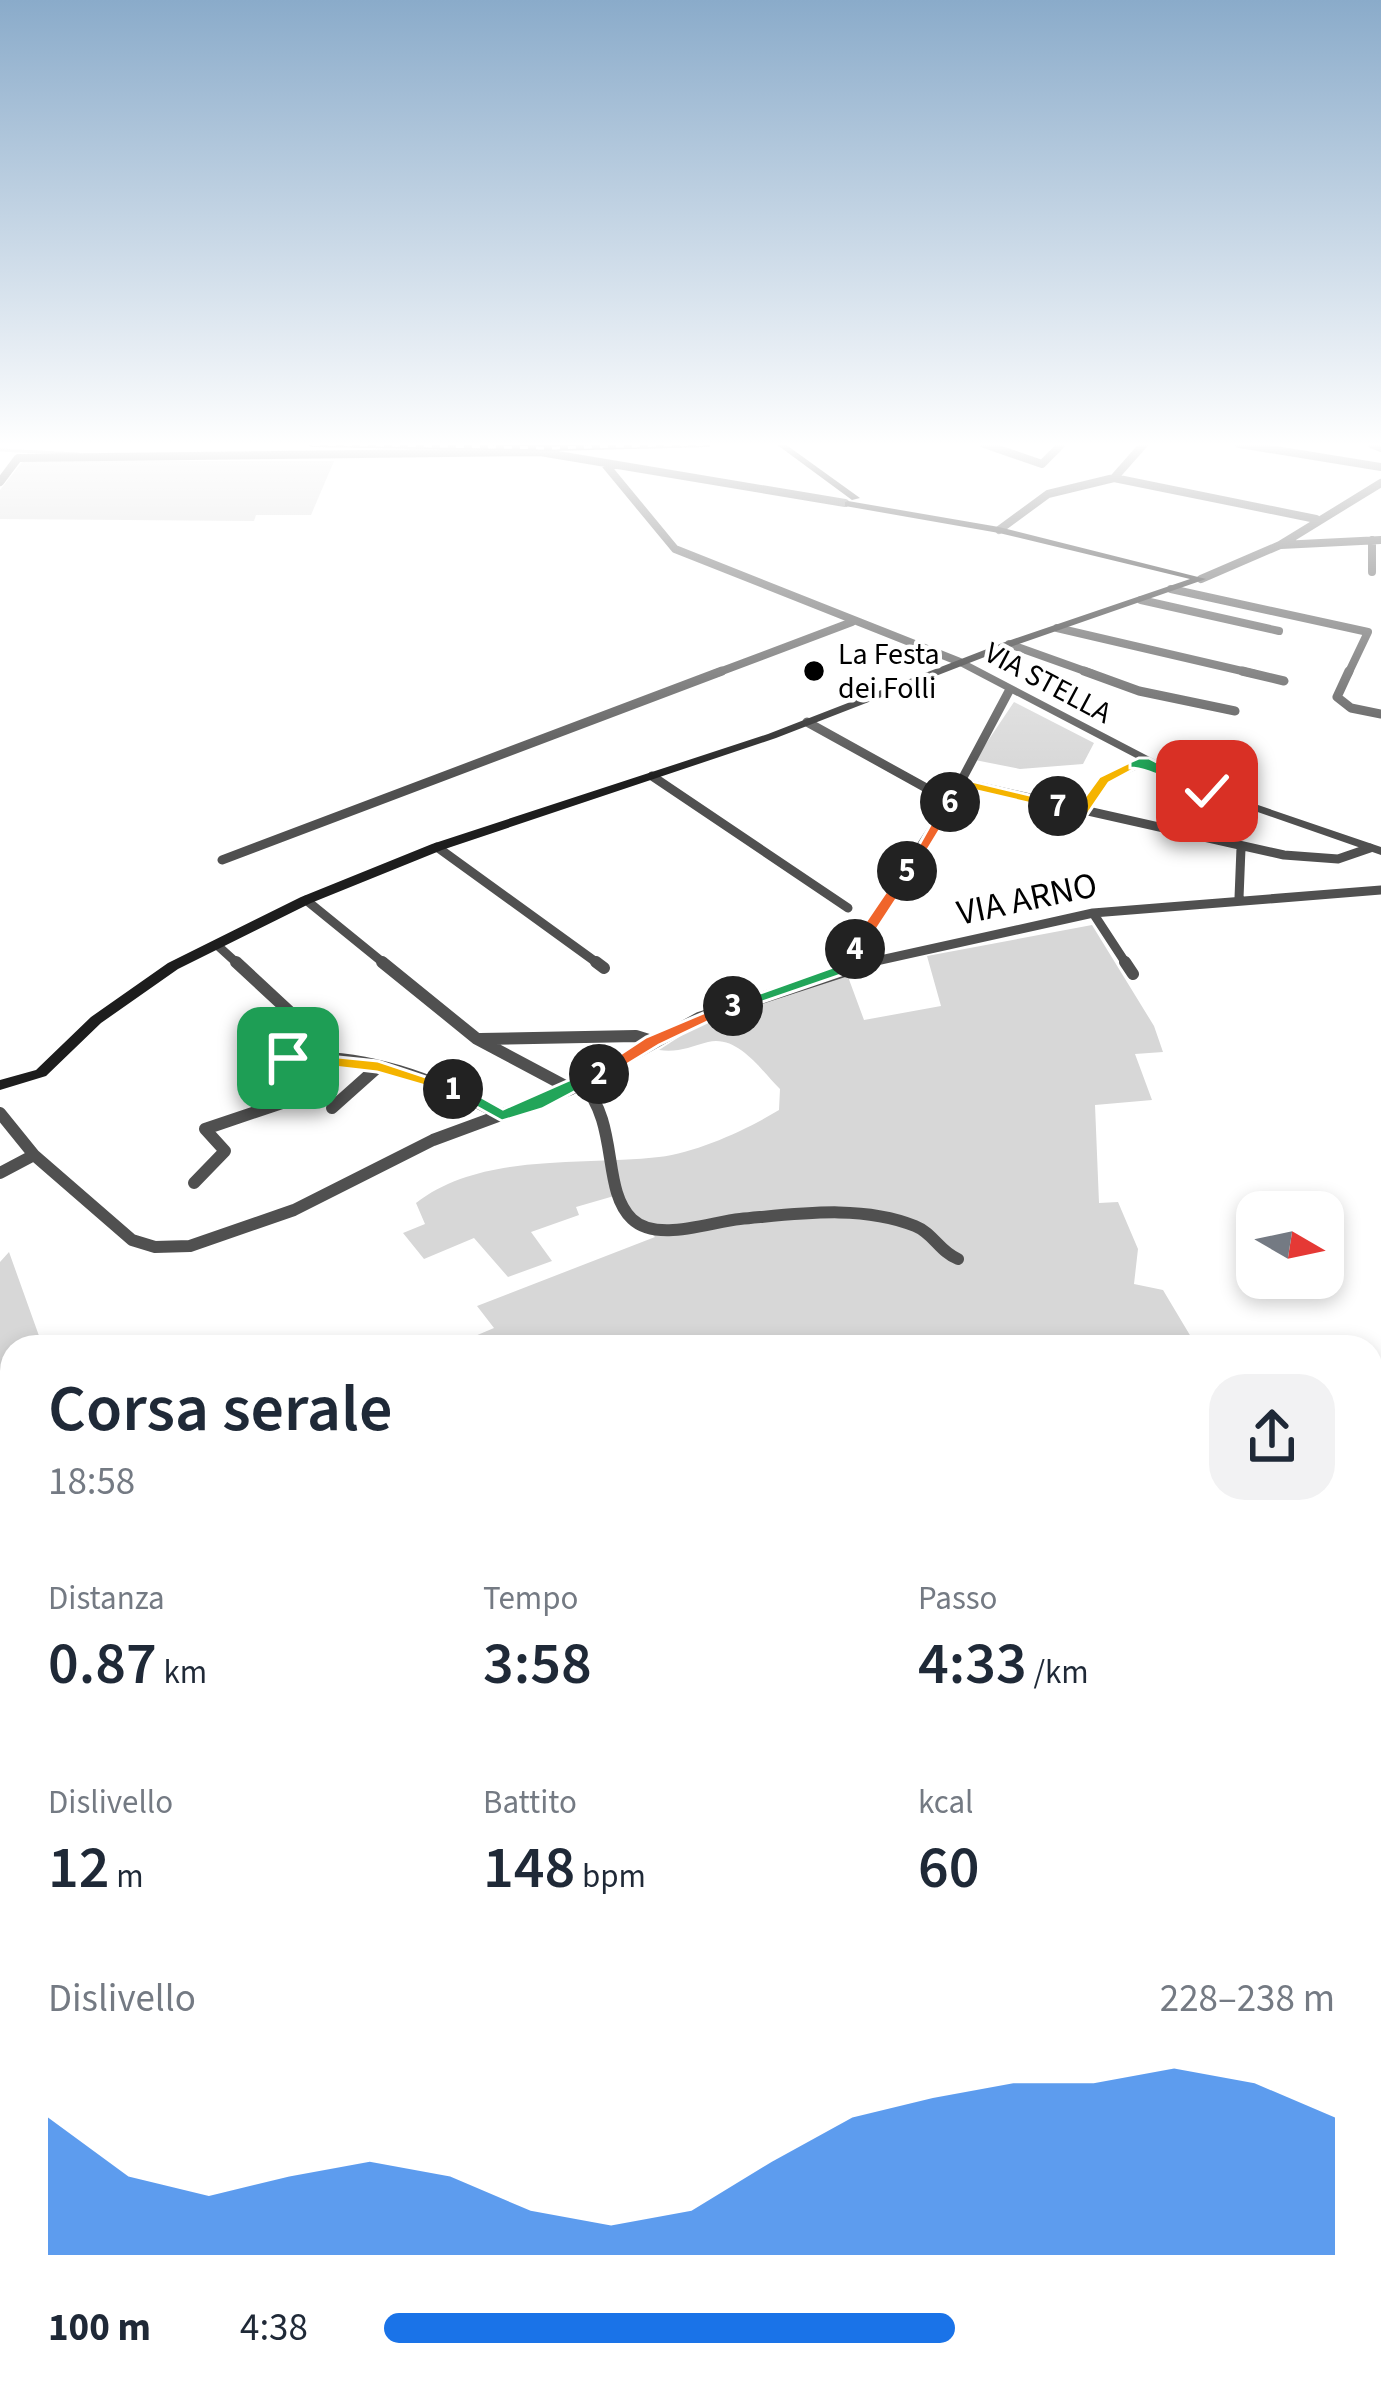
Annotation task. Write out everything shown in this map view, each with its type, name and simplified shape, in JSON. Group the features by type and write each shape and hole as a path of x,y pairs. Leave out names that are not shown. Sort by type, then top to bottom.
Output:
{"main road":[{"path":"1106,556 1201,579"},
{"path":"0,1085 41,1073 96,1019 173,967 306,900 437,847 772,736 960,662 1201,579"}],"street":[{"path":"694,556 960,662"},
{"path":"1201,579 1255,556"},
{"path":"1372,572 1374,556"},
{"path":"1171,590 1368,632 1337,697 1351,708 1381,714"},
{"path":"1141,600 1279,631"},
{"path":"222,860 852,622"},
{"path":"1057,628 1284,681"},
{"path":"1010,644 1138,691 1235,711"},
{"name":"VIA STELLA","path":"960,662 1207,791 1375,849"},
{"path":"842,969 897,889 1010,692"},
{"path":"807,722 928,789"},
{"path":"1082,812 1104,780 1144,761"},
{"path":"652,776 848,908"},
{"path":"959,782 1241,848 1333,861 1375,849"},
{"path":"437,847 604,968"},
{"path":"1239,898 1241,848"},
{"name":"VIA ARNO","path":"0,1113 34,1155 132,1240 155,1247 190,1246 294,1210 433,1140 576,1086 699,1018 842,969 1093,913 1381,890"},
{"path":"306,900 477,1039 576,1086 602,1104 623,1203 641,1226 672,1229 778,1216 845,1215 918,1226 941,1252 958,1259"},
{"path":"1093,913 1133,974"},
{"path":"217,945 305,1026"},
{"path":"477,1039 636,1036 652,1041"},
{"path":"194,1183 225,1151 205,1129 282,1103 278,1072 288,1058 378,1067 458,1091 502,1115"},
{"path":"332,1108 378,1067"},
{"path":"0,1172 34,1155"}],"shaded area":[{"path":"1014,702 1094,743 1083,764 1020,769 975,760"},
{"path":"1092,925 1154,1026 1163,1052 1135,1054 1152,1100 1095,1105 1099,1203 1118,1202 1138,1249 1134,1284 1163,1290 1190,1335 477,1335 494,1328 477,1306 655,1237 614,1196 576,1207 579,1215 531,1232 552,1261 508,1277 474,1238 424,1259 403,1233 425,1224 416,1203 471,1176 533,1164 659,1157 752,1125 779,1110 780,1089 748,1055 719,1041 659,1050 704,1021 847,974 864,1020 941,1006 927,956"},
{"path":"9,1252 39,1335 0,1335 0,1262"}],"place":[{"name":"La Festa dei Folli","path":"814,671"}],"route":[{"path":"288,1058 304,1056 423,1078 502,1115 571,1089 699,1018 842,969 897,889 959,782 1082,812 1104,780 1144,761 1207,791"}]}
